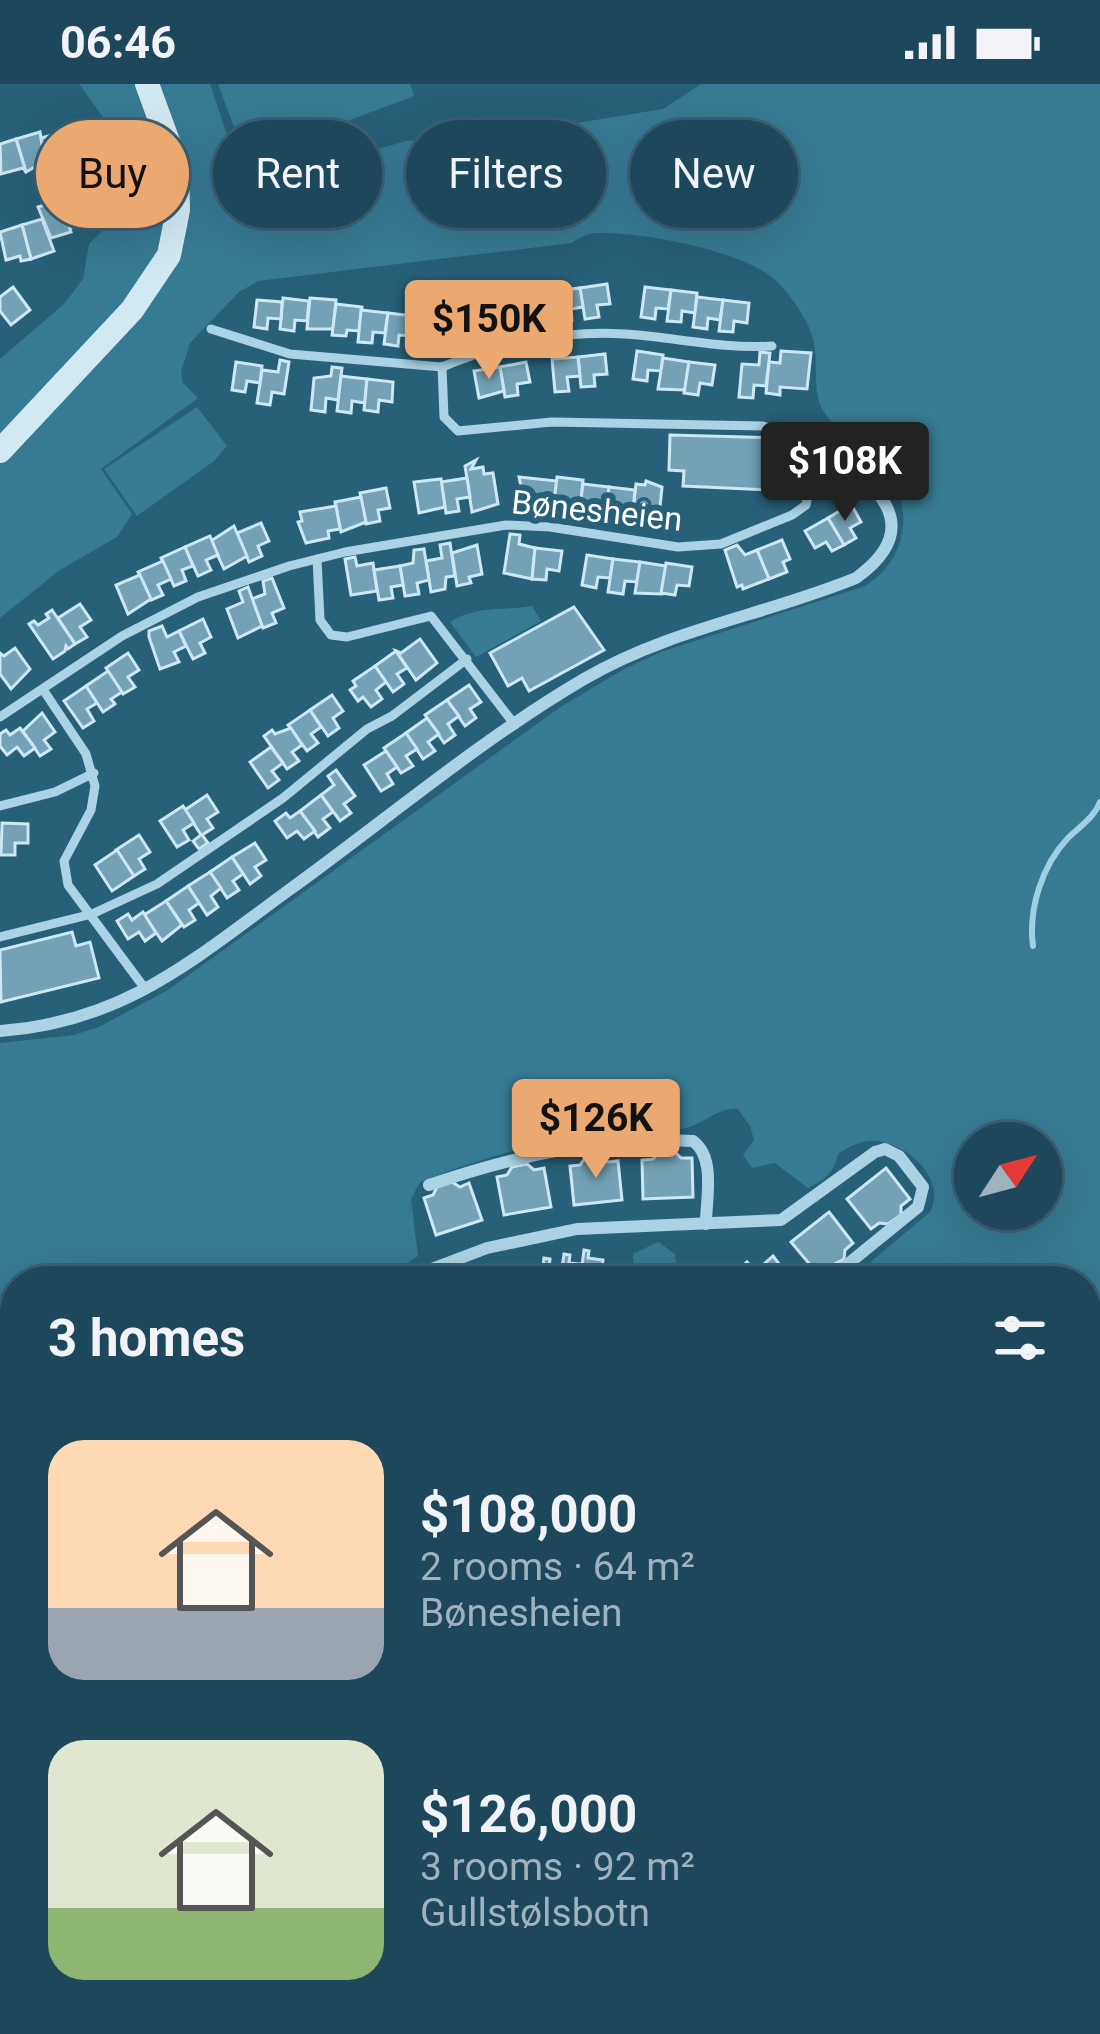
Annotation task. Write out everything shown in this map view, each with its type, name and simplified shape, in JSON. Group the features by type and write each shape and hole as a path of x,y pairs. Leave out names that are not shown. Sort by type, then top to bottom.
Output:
{"main road":[{"path":"0,451 133,310 170,255 178,210 177,166 147,84"}],"street":[{"path":"0,1031 74,1020 146,990 583,680 649,646 838,586 870,568 889,535 886,501 857,469 818,447"},
{"path":"429,1185 500,1162 606,1142 693,1141 704,1150 707,1168 706,1224"},
{"path":"435,1266 538,1235 577,1229 781,1220 885,1149 899,1156 923,1187 918,1208 845,1266"}],"lane":[{"path":"211,329 290,353 442,367 511,344 610,334 736,348 772,346"},
{"path":"442,367 444,417 458,431 552,422 763,426 818,447"},
{"name":"Bønesheien","path":"0,717 122,636 198,597 317,559 506,525 550,527 677,547 710,546 792,515 806,505 818,447"},
{"path":"317,559 320,620 332,634 347,637 431,616 515,725"},
{"path":"0,937 92,914 188,865 298,788 367,728 392,716 467,659"},
{"path":"44,691 94,773 96,797 64,861 68,885 146,990"},
{"path":"0,806 55,791 94,773"}],"shaded area":[{"path":"79,84 210,84 222,120 213,120 213,228 382,228 382,148 406,141 406,228 606,228 606,120 595,120 663,109 701,84 1100,84 1100,1266 866,1266 930,1212 934,1189 924,1168 894,1146 865,1142 838,1154 828,1175 808,1188 775,1163 752,1168 743,1155 754,1140 738,1109 676,1130 612,1131 555,1140 420,1182 411,1199 418,1256 403,1266 0,1266 0,1043 74,1035 168,990 559,708 624,669 661,652 865,586 893,558 903,523 902,504 887,469 824,412 817,392 812,335 778,283 749,264 707,249 636,235 593,233 571,243 258,281 239,292 190,343 181,372 183,383 198,398 101,469 132,514 117,537 60,570 0,618 0,359 64,304 83,279 89,244 102,228 189,228 189,120 104,120"},
{"path":"218,84 410,84 414,96 350,120 231,120"},
{"path":"197,407 227,446 214,461 137,516 104,469"},
{"path":"532,606 541,621 476,657 450,622 480,611"},
{"path":"658,1242 675,1254 677,1266 634,1266 633,1254"}],"building":[{"path":"36,133 36,166 26,172 16,139"},
{"path":"16,139 26,172 23,168 1,174 0,144"},
{"path":"36,221 36,228 45,228 54,251 31,259 22,225"},
{"path":"22,225 31,259 6,260 0,232"},
{"path":"47,228 70,228 71,232 51,238"},
{"path":"499,282 506,283 508,295 527,292 531,320 506,326"},
{"path":"607,284 610,304 597,305 599,317 585,319 580,288"},
{"path":"13,287 30,310 11,325 0,311 0,297"},
{"path":"645,287 671,290 668,309 656,308 655,319 641,317"},
{"path":"554,288 557,307 544,309 546,320 532,323 527,292"},
{"path":"580,288 583,307 571,309 572,320 559,323 554,291"},
{"path":"671,290 697,293 695,313 682,311 681,322 667,321"},
{"path":"502,295 506,323 481,334 476,303"},
{"path":"697,297 723,300 720,320 708,318 707,329 693,327"},
{"path":"283,298 309,301 307,321 295,320 294,331 280,329"},
{"path":"310,298 336,300 333,329 307,329"},
{"path":"257,300 282,302 281,319 268,318 267,329 254,327"},
{"path":"723,300 749,303 747,323 734,321 733,332 719,331"},
{"path":"336,304 362,307 359,331 332,335"},
{"path":"476,307 479,326 467,328 469,341 447,345 442,312"},
{"path":"361,310 388,313 385,333 373,332 372,343 358,342"},
{"path":"388,313 414,316 412,336 399,335 398,346 384,344"},
{"path":"637,351 663,355 661,371 648,370 647,381 633,379"},
{"path":"781,351 811,353 807,389 780,387 780,395 766,393 769,362 780,363"},
{"path":"760,352 770,353 766,386 754,385 753,398 739,397 742,364 759,365"},
{"path":"605,354 607,374 594,375 595,386 581,387 578,357"},
{"path":"578,357 580,376 567,377 569,391 555,392 552,359"},
{"path":"663,358 689,362 685,390 658,389"},
{"path":"280,360 289,362 284,394 272,392 270,405 257,403 262,370 278,372"},
{"path":"236,362 262,366 260,383 247,381 245,392 232,390"},
{"path":"526,362 530,382 517,384 518,395 505,397 500,367"},
{"path":"689,362 715,365 712,385 700,383 698,395 684,393"},
{"path":"332,367 342,368 338,400 326,398 325,412 311,410 314,378 331,376"},
{"path":"500,367 504,391 479,398 474,371"},
{"path":"341,376 367,379 365,403 352,401 351,413 337,411"},
{"path":"367,379 393,382 392,402 379,400 378,412 364,410"},
{"path":"670,435 778,438 777,454 792,454 790,491 683,486 684,471 669,470"},
{"path":"476,460 471,469 483,467 484,474 493,473 498,504 472,512 465,466"},
{"path":"519,477 557,481 554,501 542,499 541,510 516,503 517,492 522,492"},
{"path":"557,477 583,480 580,511 553,512"},
{"path":"467,478 470,497 457,499 459,511 446,513 441,482"},
{"path":"441,479 445,507 419,513 414,482"},
{"path":"646,481 662,487 659,517 646,515 645,527 631,525 636,484"},
{"path":"583,484 609,487 606,515 579,515"},
{"path":"609,487 635,490 633,510 620,509 619,520 605,518"},
{"path":"386,488 390,508 378,510 380,521 366,524 360,493"},
{"path":"361,497 366,522 341,532 335,502"},
{"path":"851,504 861,522 850,528 856,538 844,545 828,518"},
{"path":"336,506 340,529 328,531 329,538 306,543 298,522 302,521 300,512"},
{"path":"828,518 844,545 832,551 826,542 815,548 805,531"},
{"path":"261,523 269,541 258,546 262,556 249,562 237,533"},
{"path":"234,526 247,556 224,569 211,541"},
{"path":"510,534 520,535 519,544 535,548 532,579 504,573"},
{"path":"210,536 218,555 206,560 211,570 198,576 185,547"},
{"path":"782,540 790,559 783,562 787,572 769,579 757,550"},
{"path":"450,543 455,576 446,577 445,589 431,592 426,561 442,558 440,545"},
{"path":"477,545 482,574 457,586 452,553"},
{"path":"737,545 745,555 757,550 769,579 737,587 725,550"},
{"path":"185,547 193,566 182,570 186,581 174,586 161,558"},
{"path":"535,548 562,551 559,571 547,569 546,580 532,579"},
{"path":"424,549 429,580 417,583 419,594 405,596 400,566 413,563 414,550"},
{"path":"587,555 613,559 610,578 598,577 596,588 582,585"},
{"path":"355,557 357,566 373,563 377,591 351,595 345,559"},
{"path":"613,559 640,562 637,582 625,581 623,594 608,592"},
{"path":"163,561 171,579 158,585 163,595 151,600 138,572"},
{"path":"640,562 666,566 662,594 635,593"},
{"path":"666,563 692,567 689,586 677,585 675,595 661,593"},
{"path":"400,566 403,585 391,587 393,598 379,600 374,570"},
{"path":"140,575 151,599 128,614 116,585"},
{"path":"272,578 284,608 272,613 276,623 263,628 252,599 265,594 263,581"},
{"path":"248,587 262,626 238,638 227,609 243,602 239,591"},
{"path":"80,604 91,620 80,627 87,637 75,644 58,618"},
{"path":"574,607 604,650 529,691 522,678 508,686 490,653"},
{"path":"52,610 75,644 53,659 29,624 38,625"},
{"path":"203,619 211,637 200,643 205,653 193,659 179,631"},
{"path":"162,626 167,637 179,631 186,646 174,652 179,662 160,669 149,631"},
{"path":"420,639 437,663 416,680 396,651 401,653"},
{"path":"15,648 30,669 11,689 0,674 0,653 4,656"},
{"path":"396,651 407,668 397,674 404,684 393,692 375,666"},
{"path":"128,653 139,670 128,677 135,687 123,694 106,668"},
{"path":"375,666 386,682 376,690 382,699 371,707 350,690 356,686 353,681"},
{"path":"108,671 122,692 103,712 86,686"},
{"path":"469,685 481,702 470,709 476,718 465,726 447,700"},
{"path":"86,686 97,703 87,709 94,721 83,728 64,701"},
{"path":"332,695 343,711 333,718 339,728 328,736 310,710"},
{"path":"447,700 459,716 448,724 455,735 444,743 425,715"},
{"path":"310,710 321,727 311,734 318,743 307,751 288,725"},
{"path":"42,713 55,732 44,740 51,749 40,756 23,731"},
{"path":"427,718 439,734 428,742 435,751 423,759 406,733"},
{"path":"20,728 35,748 24,756 17,747 7,755 0,746 0,734 6,730 10,735"},
{"path":"291,728 302,745 292,752 299,761 287,769 264,736"},
{"path":"406,733 417,749 406,756 413,766 401,773 384,748"},
{"path":"271,747 283,763 272,771 279,780 268,788 250,762"},
{"path":"386,751 397,767 387,774 393,784 381,791 364,765"},
{"path":"336,770 355,796 344,804 351,813 340,821 321,795 334,785 328,776"},
{"path":"207,795 218,812 207,819 213,828 202,835 208,843 199,849 193,841 201,835 185,810"},
{"path":"321,795 333,812 323,819 330,828 318,837 300,811"},
{"path":"183,806 194,823 183,830 189,840 177,847 160,821"},
{"path":"300,811 315,831 304,839 297,831 287,838 275,821"},
{"path":"2,823 28,824 28,843 15,843 15,855 1,855"},
{"path":"139,835 150,852 139,859 145,869 134,876 116,850"},
{"path":"255,843 266,860 255,867 261,876 250,884 232,857"},
{"path":"117,850 134,876 112,891 95,865"},
{"path":"232,857 243,874 233,881 239,890 227,898 210,872"},
{"path":"210,872 221,888 211,896 218,907 207,915 188,886"},
{"path":"188,886 199,903 189,910 195,920 184,927 166,901"},
{"path":"166,901 182,925 162,941 144,915"},
{"path":"143,912 156,933 145,941 139,932 128,939 117,921 128,914 132,920"},
{"path":"72,932 76,946 90,942 99,978 1,1002 0,950"},
{"path":"675,1152 681,1158 692,1158 693,1197 643,1199 642,1160"},
{"path":"601,1156 608,1162 618,1161 622,1200 574,1205 570,1166"},
{"path":"527,1164 534,1170 544,1168 551,1207 504,1215 497,1177"},
{"path":"886,1168 910,1199 901,1206 901,1215 871,1229 847,1199"},
{"path":"452,1182 460,1187 469,1183 482,1220 436,1235 424,1198"},
{"path":"829,1212 853,1243 844,1259 830,1266 811,1266 791,1242"},
{"path":"584,1250 589,1251 588,1258 603,1260 602,1266 582,1266"},
{"path":"564,1254 570,1255 569,1263 581,1264 581,1266 562,1266"},
{"path":"773,1256 781,1266 762,1266"}],"waterway":[{"path":"1033,946 1033,918 1044,875 1059,849 1100,802"}]}
